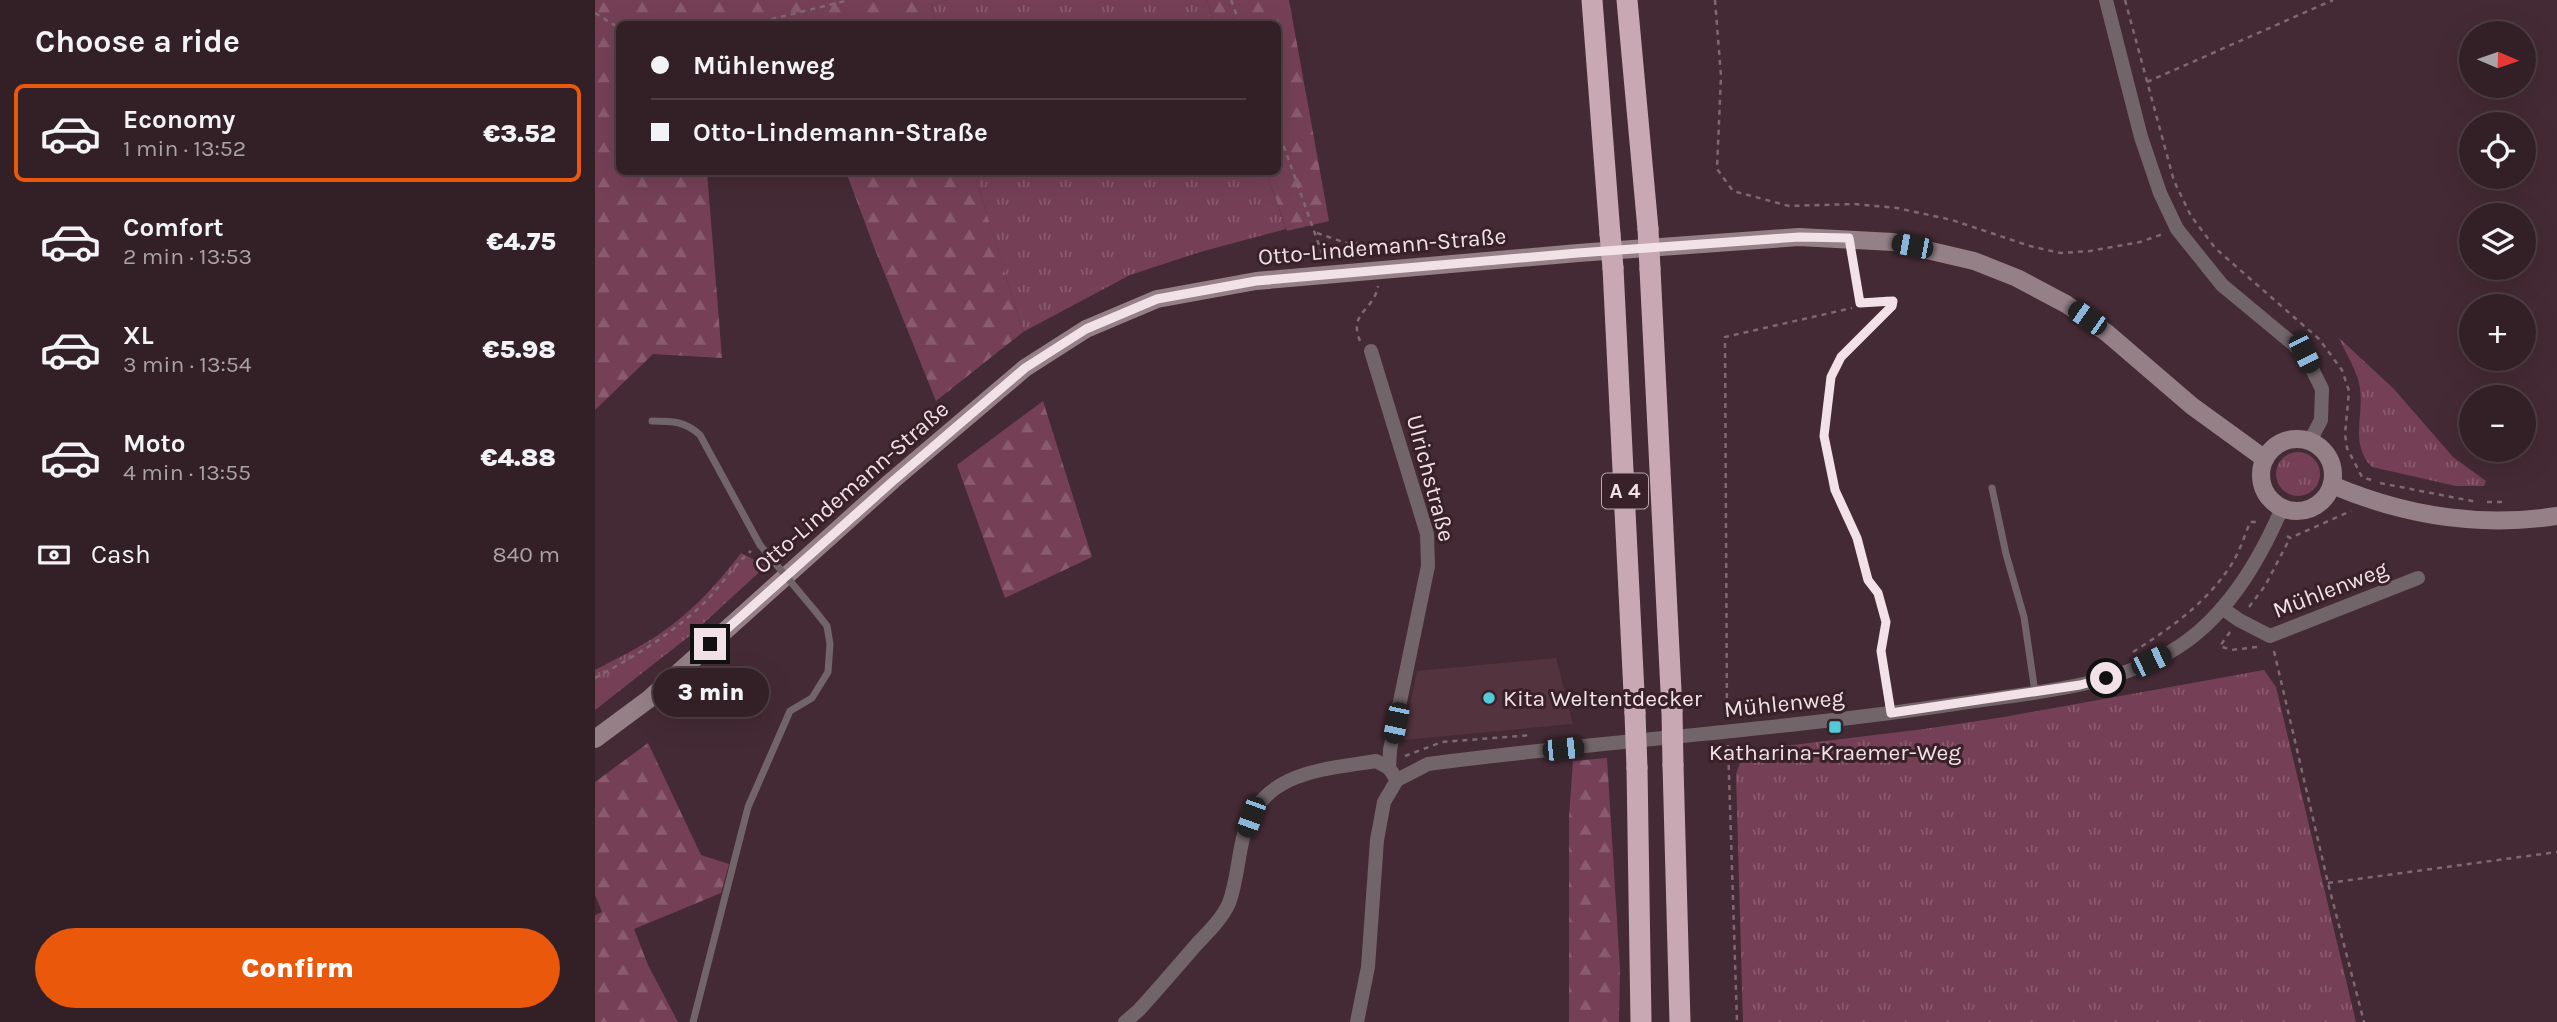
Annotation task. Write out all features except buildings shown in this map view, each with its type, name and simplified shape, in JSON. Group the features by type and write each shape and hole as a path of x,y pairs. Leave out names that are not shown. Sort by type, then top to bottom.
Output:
{"highway":[{"name":"A 4","path":"1592,0 1613,268 1635,713 1641,1022"},
{"name":"A 4","path":"1627,0 1648,229 1672,711 1680,1022"}],"street":[{"path":"2106,0 2141,137 2160,193 2177,229 2222,285 2304,353 2322,389 2321,420 2310,441"},
{"name":"Otto-Lindemann-Straße","path":"595,739 649,699 893,481 1025,368 1086,329 1157,299 1256,281 1799,237 1893,242 1974,261 2017,278 2066,304 2107,333 2192,407 2265,459"},
{"name":"Ulrichstraße","path":"1371,351 1427,534 1429,551 1390,750 1393,774"},
{"path":"2300,439 2310,441 2327,454 2332,464 2332,485 2321,503 2312,508 2292,511 2281,508 2265,492 2261,481 2265,459 2280,443 2300,439"},
{"path":"2332,485 2400,509 2477,522 2557,516"},
{"name":"Mühlenweg","path":"1393,774 1428,764 1891,713 2080,685 2132,670 2171,652 2222,608 2233,596 2257,557 2281,508"},
{"name":"Mühlenweg","path":"2222,608 2270,636 2418,578"},
{"path":"1125,1022 1139,1010 1220,919 1229,901 1251,817 1266,796 1285,782 1314,772 1376,761 1393,774 1384,802 1377,840 1368,967 1357,1022"}],"lane":[{"path":"1849,238 1860,303 1893,301 1889,311 1841,357 1831,377 1824,436 1835,490 1857,538 1868,580 1878,593 1886,622 1881,651 1891,713"},
{"path":"652,421 679,421 700,435 760,545 827,626 830,644 828,672 812,698 790,711 748,807 692,1022"},
{"path":"1992,488 2006,554 2024,617 2035,692"}],"path":[{"path":"764,21 849,0"},
{"path":"1231,0 1239,21"},
{"path":"1715,0 1721,76 1717,169 1733,191 1789,205 1854,204 1897,208 1952,220 2060,253 2090,251 2140,242 2177,229"},
{"path":"2126,0 2145,82 2174,181 2191,216 2215,248 2319,339 2342,370 2349,391 2345,434 2347,448 2362,477 2421,493 2478,502 2515,502"},
{"path":"2145,82 2333,0"},
{"path":"595,13 616,26"},
{"path":"1281,138 1317,233 1326,275"},
{"path":"1317,233 1339,241 1367,244 1372,248 1379,271 1376,298 1356,321 1360,341 1371,351"},
{"path":"1737,1022 1728,732 1725,337 1847,310 1860,303"},
{"path":"595,678 639,654 670,632 705,602 747,554 760,545"},
{"path":"2270,636 2364,1022"},
{"path":"2328,883 2557,852"}],"shaded area":[{"name":"Kita Weltentdecker","path":"1556,658 1573,724 1403,740 1417,671"}],"green space":[{"path":"595,0 947,0 931,5 935,21 616,21 616,175 707,175 722,358 653,354 595,410"},
{"path":"947,0 1207,0 1214,21 935,21 931,5"},
{"path":"1207,0 1289,0 1329,221 1287,231 1267,175 1281,175 1281,21 1214,21"},
{"path":"847,175 975,175 1023,332 936,401"},
{"path":"975,175 1267,175 1286,229 1200,252 1130,275 1023,332"},
{"path":"2339,338 2394,389 2453,457 2486,481 2484,486 2456,486 2372,467 2365,458 2359,438 2361,394 2353,366"},
{"path":"1043,401 1092,557 1005,598 957,465"},
{"path":"2298,452 2307,453 2314,458 2319,465 2319,483 2314,490 2307,495 2298,496 2289,495 2282,490 2277,483 2276,474 2277,465 2282,458 2289,453"},
{"path":"741,553 766,566 692,634 595,710 595,670 652,639 677,621 712,588"},
{"path":"2264,670 2276,687 2356,1022 1743,1022 1736,774 1744,751 2004,717"},
{"path":"648,743 701,855 729,864 721,893 634,929 648,965 678,1022 595,1022 595,915 602,912 595,895 595,782"},
{"path":"1607,758 1620,969 1619,1022 1569,1022 1569,817 1573,761"}],"place":[{"name":"Kita Weltentdecker","path":"1489,698"},
{"name":"Katharina-Kraemer-Weg","path":"1835,727"}],"route":[{"path":"710,644 1025,368 1086,329 1157,299 1256,281 1578,253 1799,237 1849,238 1860,303 1893,301 1889,311 1841,357 1831,377 1824,436 1835,490 1857,538 1868,580 1878,593 1886,622 1881,651 1891,713 2080,685 2106,678"}]}
